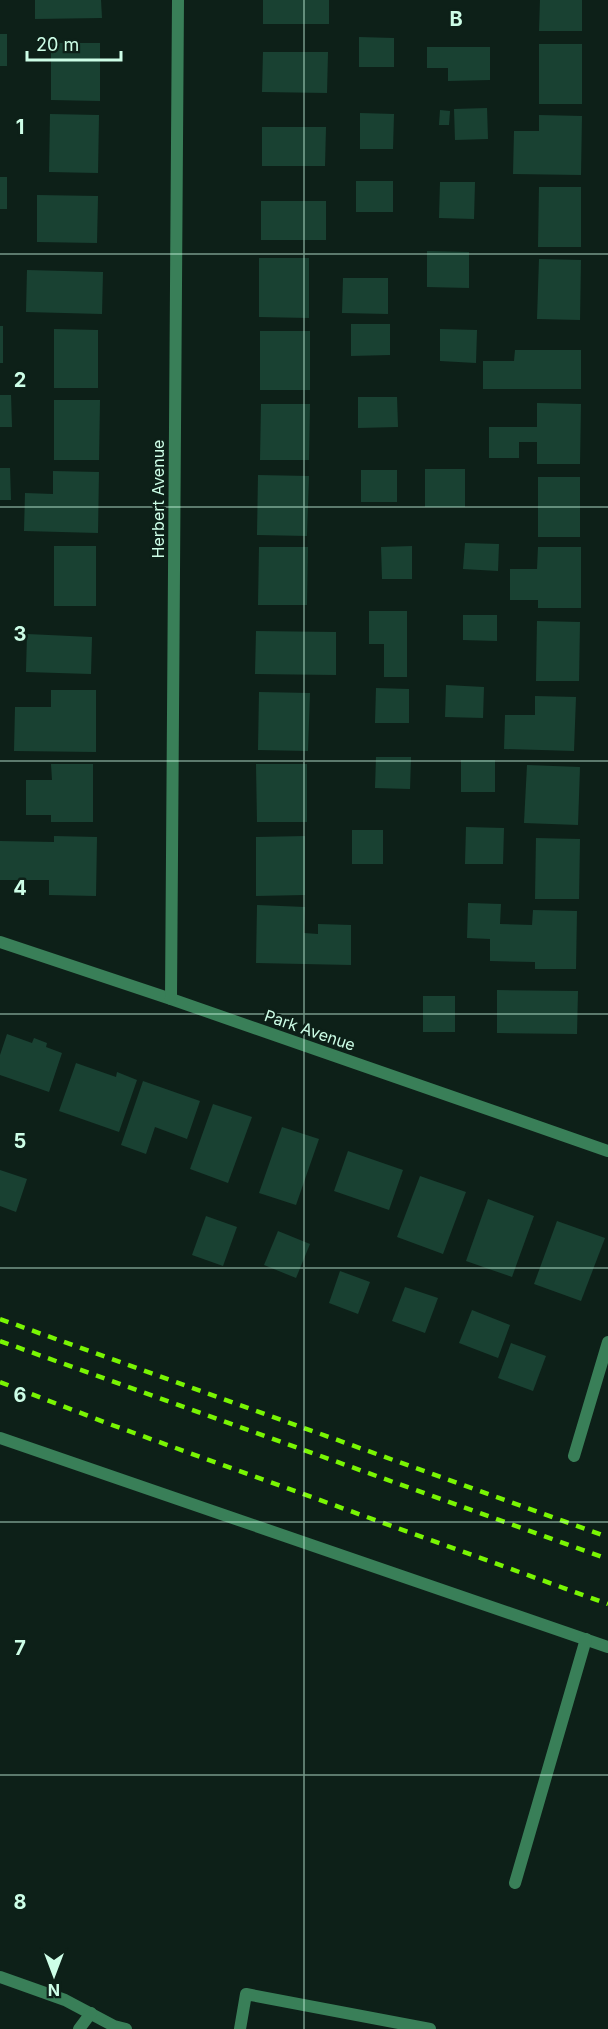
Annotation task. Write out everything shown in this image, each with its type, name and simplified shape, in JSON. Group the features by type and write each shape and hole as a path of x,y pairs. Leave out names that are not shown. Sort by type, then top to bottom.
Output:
{"street":[{"name":"Herbert Avenue","path":"171,999 178,0"},
{"name":"Park Avenue","path":"0,942 608,1151"},
{"path":"574,1456 608,1342"},
{"path":"0,1438 608,1647"},
{"path":"515,1883 586,1639"},
{"path":"0,1977 65,2000 114,2026 126,2029"},
{"path":"240,2029 246,1994 430,2029"},
{"path":"80,2029 90,2013"}],"building":[{"path":"35,0 101,0 102,18 35,19"},
{"path":"263,0 329,0 329,24 263,24"},
{"path":"540,0 582,0 582,31 539,31"},
{"path":"0,34 7,34 7,66 0,66"},
{"path":"359,37 394,38 394,67 359,67"},
{"path":"51,43 100,43 100,101 51,100"},
{"path":"539,44 582,44 582,104 539,104"},
{"path":"427,47 490,47 490,80 448,81 448,68 427,68"},
{"path":"263,52 328,52 327,93 262,92"},
{"path":"487,108 488,139 455,140 454,109"},
{"path":"440,110 450,111 449,125 439,125"},
{"path":"360,113 394,114 393,149 360,149"},
{"path":"50,114 99,115 98,173 49,172"},
{"path":"539,115 582,116 581,175 513,174 514,131 539,131"},
{"path":"262,127 326,127 325,166 262,166"},
{"path":"0,177 7,177 7,209 0,209"},
{"path":"356,181 393,181 393,212 356,212"},
{"path":"440,182 475,182 474,219 439,218"},
{"path":"539,187 581,187 581,247 538,247"},
{"path":"37,195 98,196 97,243 37,242"},
{"path":"261,201 326,201 326,240 261,240"},
{"path":"427,251 469,252 469,288 427,287"},
{"path":"259,258 309,258 309,318 259,317"},
{"path":"539,259 581,260 580,320 537,319"},
{"path":"27,270 103,272 102,314 26,312"},
{"path":"343,278 388,278 388,314 342,313"},
{"path":"351,324 390,324 390,355 351,356"},
{"path":"0,326 3,326 3,363 0,363"},
{"path":"54,329 98,330 98,388 54,388"},
{"path":"440,329 477,330 476,363 440,361"},
{"path":"260,331 310,331 310,390 260,390"},
{"path":"515,350 581,350 581,389 483,389 483,361 514,361"},
{"path":"0,395 11,395 12,427 0,427"},
{"path":"358,397 397,397 398,427 358,428"},
{"path":"54,400 100,400 99,460 54,460"},
{"path":"537,403 581,404 580,464 537,464 537,442 519,442 519,458 489,458 489,427 537,427"},
{"path":"261,404 310,404 309,460 260,460"},
{"path":"0,468 10,468 11,500 0,500"},
{"path":"425,469 465,469 465,507 425,507"},
{"path":"361,470 397,470 397,502 361,502"},
{"path":"53,471 99,472 98,533 24,531 25,493 53,494"},
{"path":"258,475 309,476 307,536 257,535"},
{"path":"538,477 580,477 580,537 538,537"},
{"path":"465,543 499,544 498,571 463,569"},
{"path":"54,546 96,546 96,606 54,606"},
{"path":"412,546 412,579 382,579 381,547"},
{"path":"259,547 308,547 307,605 258,605"},
{"path":"538,547 581,547 581,608 538,608 538,600 510,600 510,569 537,569"},
{"path":"369,611 407,611 407,677 384,677 384,644 369,644"},
{"path":"463,615 497,615 497,641 463,640"},
{"path":"537,621 580,622 579,681 536,681"},
{"path":"256,631 336,632 336,675 255,674"},
{"path":"27,634 92,637 91,674 26,672"},
{"path":"446,685 484,687 483,718 445,717"},
{"path":"376,688 409,689 409,723 375,723"},
{"path":"51,690 96,690 96,752 14,751 15,707 51,707"},
{"path":"259,692 310,693 308,751 258,750"},
{"path":"535,696 576,697 574,751 504,749 505,715 535,715"},
{"path":"376,757 411,757 410,789 375,788"},
{"path":"461,760 495,760 495,792 461,792"},
{"path":"51,764 93,764 93,822 51,822 51,815 26,815 26,780 52,780"},
{"path":"256,764 307,764 307,822 257,822"},
{"path":"527,765 580,767 578,825 524,823"},
{"path":"466,827 504,828 503,864 465,864"},
{"path":"352,830 383,830 383,864 352,864"},
{"path":"54,836 97,837 96,896 49,895 49,880 0,880 0,841 54,842"},
{"path":"305,836 305,895 256,896 256,837"},
{"path":"536,838 580,839 579,899 535,899"},
{"path":"468,903 501,904 500,924 532,925 533,910 577,911 576,969 535,969 535,962 490,961 490,939 467,938"},
{"path":"257,905 305,907 304,933 318,934 318,924 351,925 351,965 256,963"},
{"path":"497,990 578,991 577,1034 497,1033"},
{"path":"423,996 455,996 455,1032 423,1032"},
{"path":"7,1034 32,1043 34,1038 47,1043 46,1047 62,1053 49,1092 0,1075 0,1055"},
{"path":"76,1063 116,1077 117,1072 137,1080 119,1132 59,1111"},
{"path":"143,1081 200,1101 187,1139 155,1127 146,1154 121,1145"},
{"path":"213,1104 252,1117 228,1183 190,1169"},
{"path":"282,1127 319,1139 296,1205 259,1193"},
{"path":"348,1151 403,1170 389,1210 334,1191"},
{"path":"0,1170 27,1179 16,1212 0,1206"},
{"path":"420,1176 466,1192 443,1254 397,1237"},
{"path":"488,1199 534,1216 512,1277 466,1261"},
{"path":"206,1216 237,1227 223,1266 192,1255"},
{"path":"557,1221 605,1238 581,1301 534,1284"},
{"path":"278,1231 310,1244 296,1278 264,1265"},
{"path":"340,1271 370,1282 358,1314 329,1303"},
{"path":"405,1287 438,1298 425,1333 392,1321"},
{"path":"472,1310 510,1325 498,1358 459,1343"},
{"path":"511,1343 546,1356 533,1391 498,1378"}],"railway":[{"path":"0,1319 608,1537"},
{"path":"0,1341 608,1559"},
{"path":"0,1382 112,1425 608,1604"}]}
